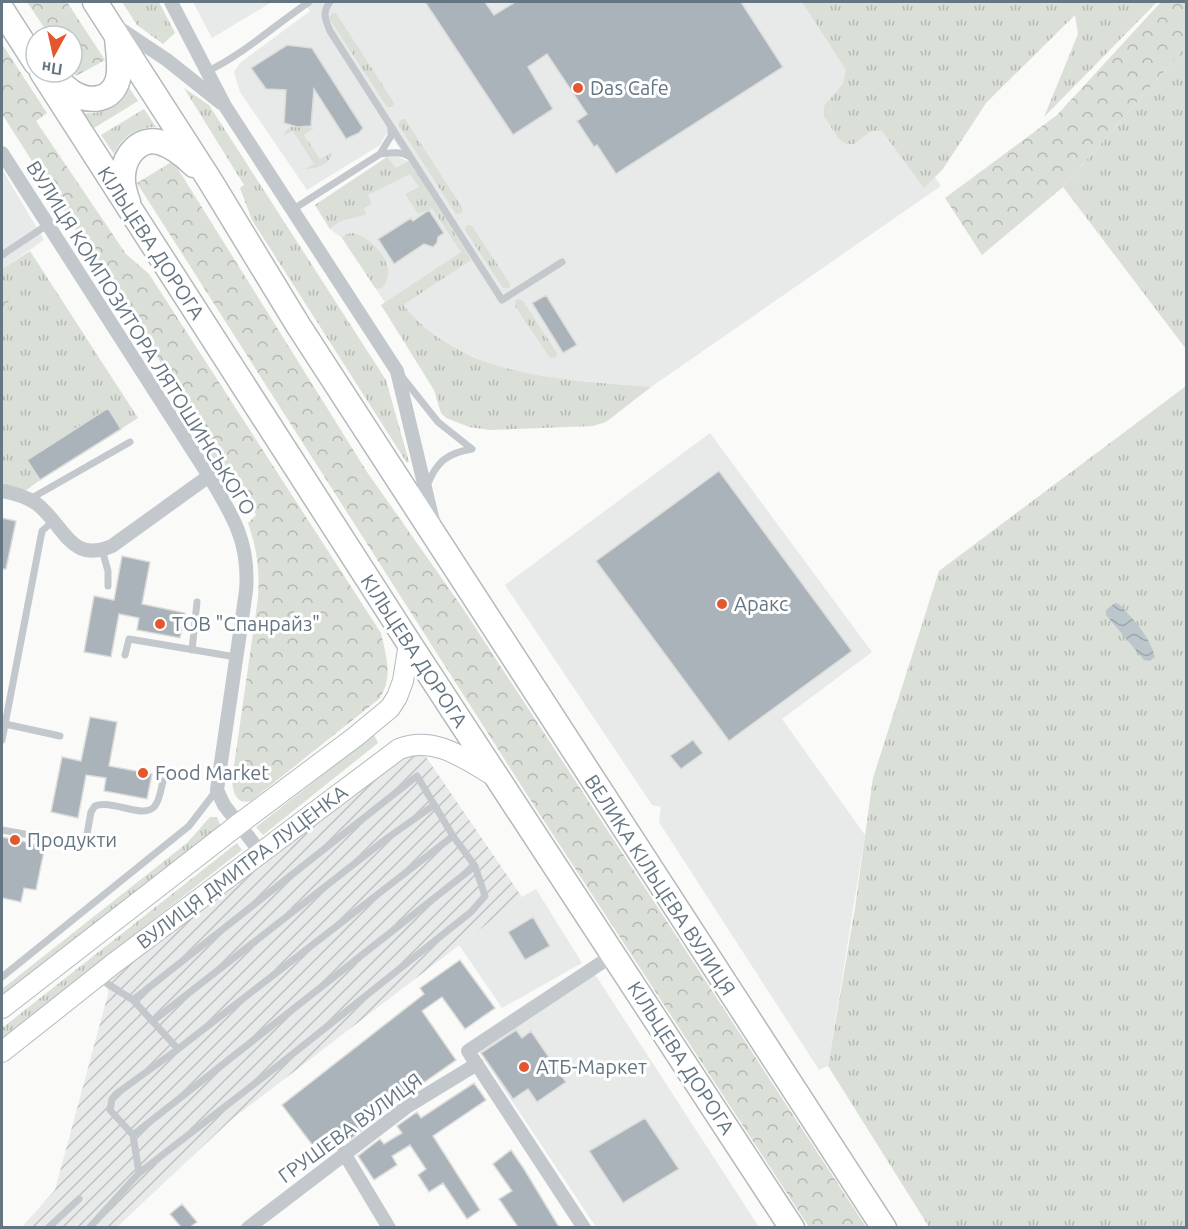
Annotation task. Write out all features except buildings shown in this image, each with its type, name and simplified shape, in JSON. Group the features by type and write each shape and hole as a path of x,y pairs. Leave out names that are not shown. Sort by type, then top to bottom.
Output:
{"highway":[{"name":"КІЛЬЦЕВА ДОРОГА","path":"2,10 24,44"},
{"path":"63,84 72,93 97,100 114,89 120,64 106,18"},
{"path":"106,18 209,179 298,325 438,541"},
{"name":"КІЛЬЦЕВА ДОРОГА","path":"50,84 496,777 792,1227"},
{"path":"134,218 124,190 123,174 130,153 136,146 147,141 169,146 180,152 209,179"},
{"name":"ВЕЛИКА КІЛЬЦЕВА ВУЛИЦЯ","path":"438,541 884,1227"}],"main road":[{"name":"ВУЛИЦЯ ДМИТРА ЛУЦЕНКА","path":"2,1008 239,824 356,737 390,708 403,681 409,643"},
{"name":"ВУЛИЦЯ ДМИТРА ЛУЦЕНКА","path":"2,1052 97,977 399,749 412,744 429,744 443,748 496,777"}],"street":[{"path":"171,2 225,106 397,371 438,541"},
{"path":"106,18 167,60 225,106"},
{"name":"ВУЛИЦЯ КОМПОЗИТОРА ЛЯТОШИНСЬКОГО","path":"2,153 209,476 233,516 246,553 247,582 217,790"},
{"path":"2,491 30,499 78,548 98,552 112,546 209,476"},
{"path":"217,790 224,805 261,853"},
{"path":"584,1227 468,1051 613,955"},
{"name":"ГРУШЕВА ВУЛИЦЯ","path":"248,1227 408,1106 477,1064"},
{"path":"344,1154 389,1227"}],"lane":[{"path":"208,71 278,26 309,2"},
{"path":"330,2 325,10 325,19 502,300 562,262"},
{"path":"292,210 380,154 390,136 391,127"},
{"path":"380,154 403,153 411,157"},
{"path":"2,255 47,225"},
{"path":"397,371 425,409 472,449 457,452 440,462 430,477 425,491"},
{"path":"30,499 130,442"},
{"path":"2,740 42,531 53,521"},
{"path":"102,550 108,571 108,586"},
{"path":"192,650 197,603"},
{"path":"126,655 129,639 236,657"},
{"path":"4,724 60,736"},
{"path":"89,1227 138,1173 280,1064 471,912 485,897 475,866 453,836 417,776 133,1000"},
{"path":"2,830 85,845 91,812 95,806 107,804 147,812 157,802 163,780"},
{"path":"2,977 189,826 217,790"},
{"path":"153,1021 386,839 434,805"},
{"path":"138,1173 133,1135 110,1110 112,1099 116,1094 178,1049 453,836"},
{"path":"133,1135 475,866"},
{"path":"97,977 133,1000 178,1049"},
{"path":"48,1227 79,1199"}],"shaded area":[{"path":"193,2 272,2 212,38"},
{"path":"304,2 819,2 941,186 651,387 538,377 496,366 451,347 422,325 402,305 392,313 342,238 330,229 315,205 387,157 396,156 408,161 388,131 380,145 307,190 240,92 234,72 240,63 310,11"},
{"path":"2,169 44,240 2,269"},
{"path":"710,433 872,652 782,719 865,835 828,1066 819,1070 659,822 661,807 652,805 505,585"},
{"path":"408,751 422,751 522,897 232,1119 117,1227 21,1228 55,1190 108,994 107,981"},
{"path":"536,889 582,963 502,1008 459,945"},
{"path":"594,974 759,1227 596,1227 478,1050"}],"green space":[{"path":"27,2 67,2 81,24 42,24"},
{"path":"122,2 159,2 175,33 163,44 137,25"},
{"path":"802,2 1157,2 1044,117 1078,34 1075,15 986,103 943,169 924,188 882,131 871,131 854,144 846,144 839,139 824,116 824,106 843,84 846,70"},
{"path":"1161,2 1186,2 1186,46 1063,187 982,255 945,198 1057,115"},
{"path":"332,13 336,13 394,103 393,107 387,107 329,18"},
{"path":"84,28 105,60 84,72"},
{"path":"2,44 24,78 24,84 28,84 47,113 36,121 126,254 149,274 381,633 388,675 384,691 379,699 251,801 242,801 236,796 232,780 258,598 257,560 248,523 256,515 241,486 207,452 211,441 2,114"},
{"path":"1186,46 1186,349 1063,187"},
{"path":"128,86 138,101 94,128 84,113 98,112 110,107 120,99"},
{"path":"184,88 209,105 386,380 409,462 407,463 252,220 240,188 244,185"},
{"path":"144,109 156,127 131,134 121,142 114,154 101,135"},
{"path":"405,119 463,209 462,213 456,214 398,124"},
{"path":"293,126 314,128 304,135 320,159 332,152 326,163 305,169 314,164 293,131 283,136 286,130"},
{"path":"387,157 396,168 409,161 471,260 403,305 428,330 456,348 486,362 517,371 550,377 651,387 606,422 593,426 490,430 469,427 446,418 441,413 434,390 381,305 461,252 432,208 418,214 405,194 419,187 410,174 368,195 372,204 364,208 366,214 343,221 330,229 315,205"},
{"path":"173,161 367,472 462,607 866,1227 809,1227 533,804 137,183"},
{"path":"469,225 472,226 510,284 509,288 503,288 465,230"},
{"path":"353,233 369,241 382,255 388,272 387,280 382,288 376,289 342,238"},
{"path":"30,251 138,418 121,429 108,409 27,460 40,480 24,492 2,488 2,269"},
{"path":"2,291 9,291 7,326 2,326"},
{"path":"518,299 523,301 557,353 556,357 550,358 515,306 515,301"},
{"path":"1186,386 1186,1227 929,1227 828,1066 855,908 873,778 939,571"},
{"path":"374,735 378,743 263,835 256,827"},
{"path":"210,817 217,817 221,827 2,999 2,989 187,843"},
{"path":"237,843 242,850 2,1039 2,1028"}],"water":[{"path":"1115,603 1119,604 1145,635 1155,657 1150,661 1144,660 1106,615 1106,610"}],"place":[{"name":"Das Cafe","path":"578,88"},
{"name":"Аракс","path":"722,604"},
{"name":"ТОВ \"Спанрайз\"","path":"160,624"},
{"name":"Food Market","path":"143,773"},
{"name":"Продукти","path":"15,840"},
{"name":"АТБ-Маркет","path":"524,1067"}]}
